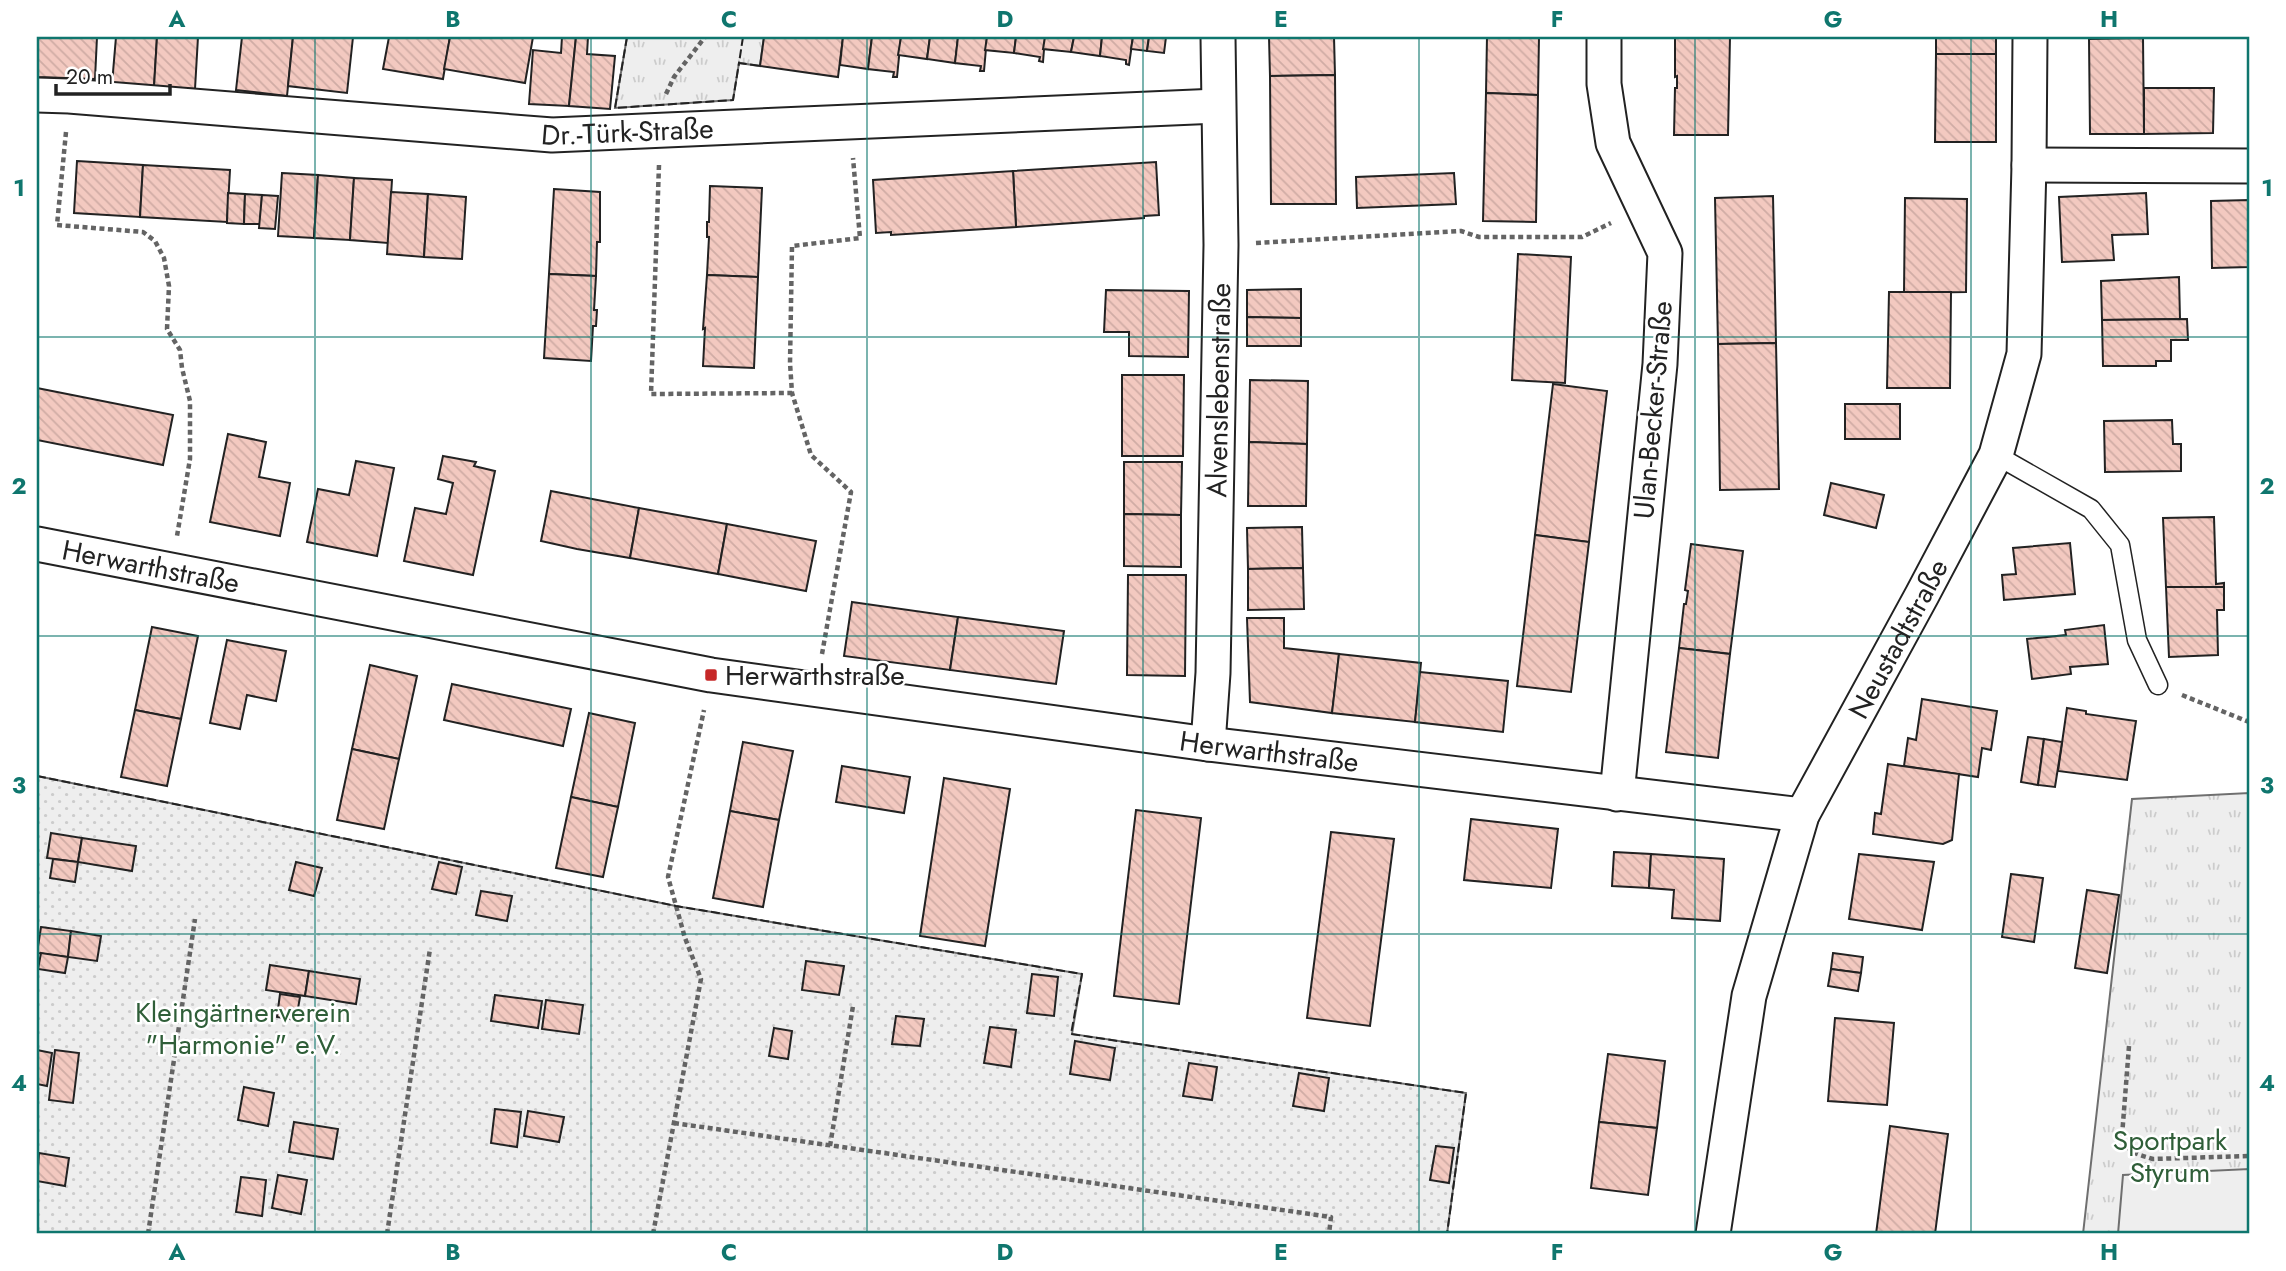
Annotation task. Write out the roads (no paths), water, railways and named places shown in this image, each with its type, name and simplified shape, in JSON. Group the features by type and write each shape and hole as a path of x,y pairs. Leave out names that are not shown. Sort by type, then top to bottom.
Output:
{"street":[{"name":"Alvenslebenstraße","path":"1208,744 1213,673 1220,245 1218,37"},
{"name":"Ulan-Becker-Straße","path":"1604,37 1604,84 1613,143 1665,253 1660,365 1617,794"},
{"name":"Neustadtstraße","path":"1713,1234 1749,996 1802,815 1996,456 2024,354 2030,37"},
{"name":"Dr.-Türk-Straße","path":"37,96 69,96 552,135 1218,106"},
{"path":"2029,165 2249,166"},
{"name":"Herwarthstraße","path":"37,544 711,675 1208,744 1802,815"}],"lane":[{"path":"1996,456 2091,509 2120,545 2137,640 2158,685"}],"place":[{"name":"Herwarthstraße","path":"711,675"}],"park label":[{"name":"Kleingärtnerverein \"Harmonie\" e.V.","path":"243,1028"},
{"name":"Sportpark Styrum","path":"2170,1156"}]}
